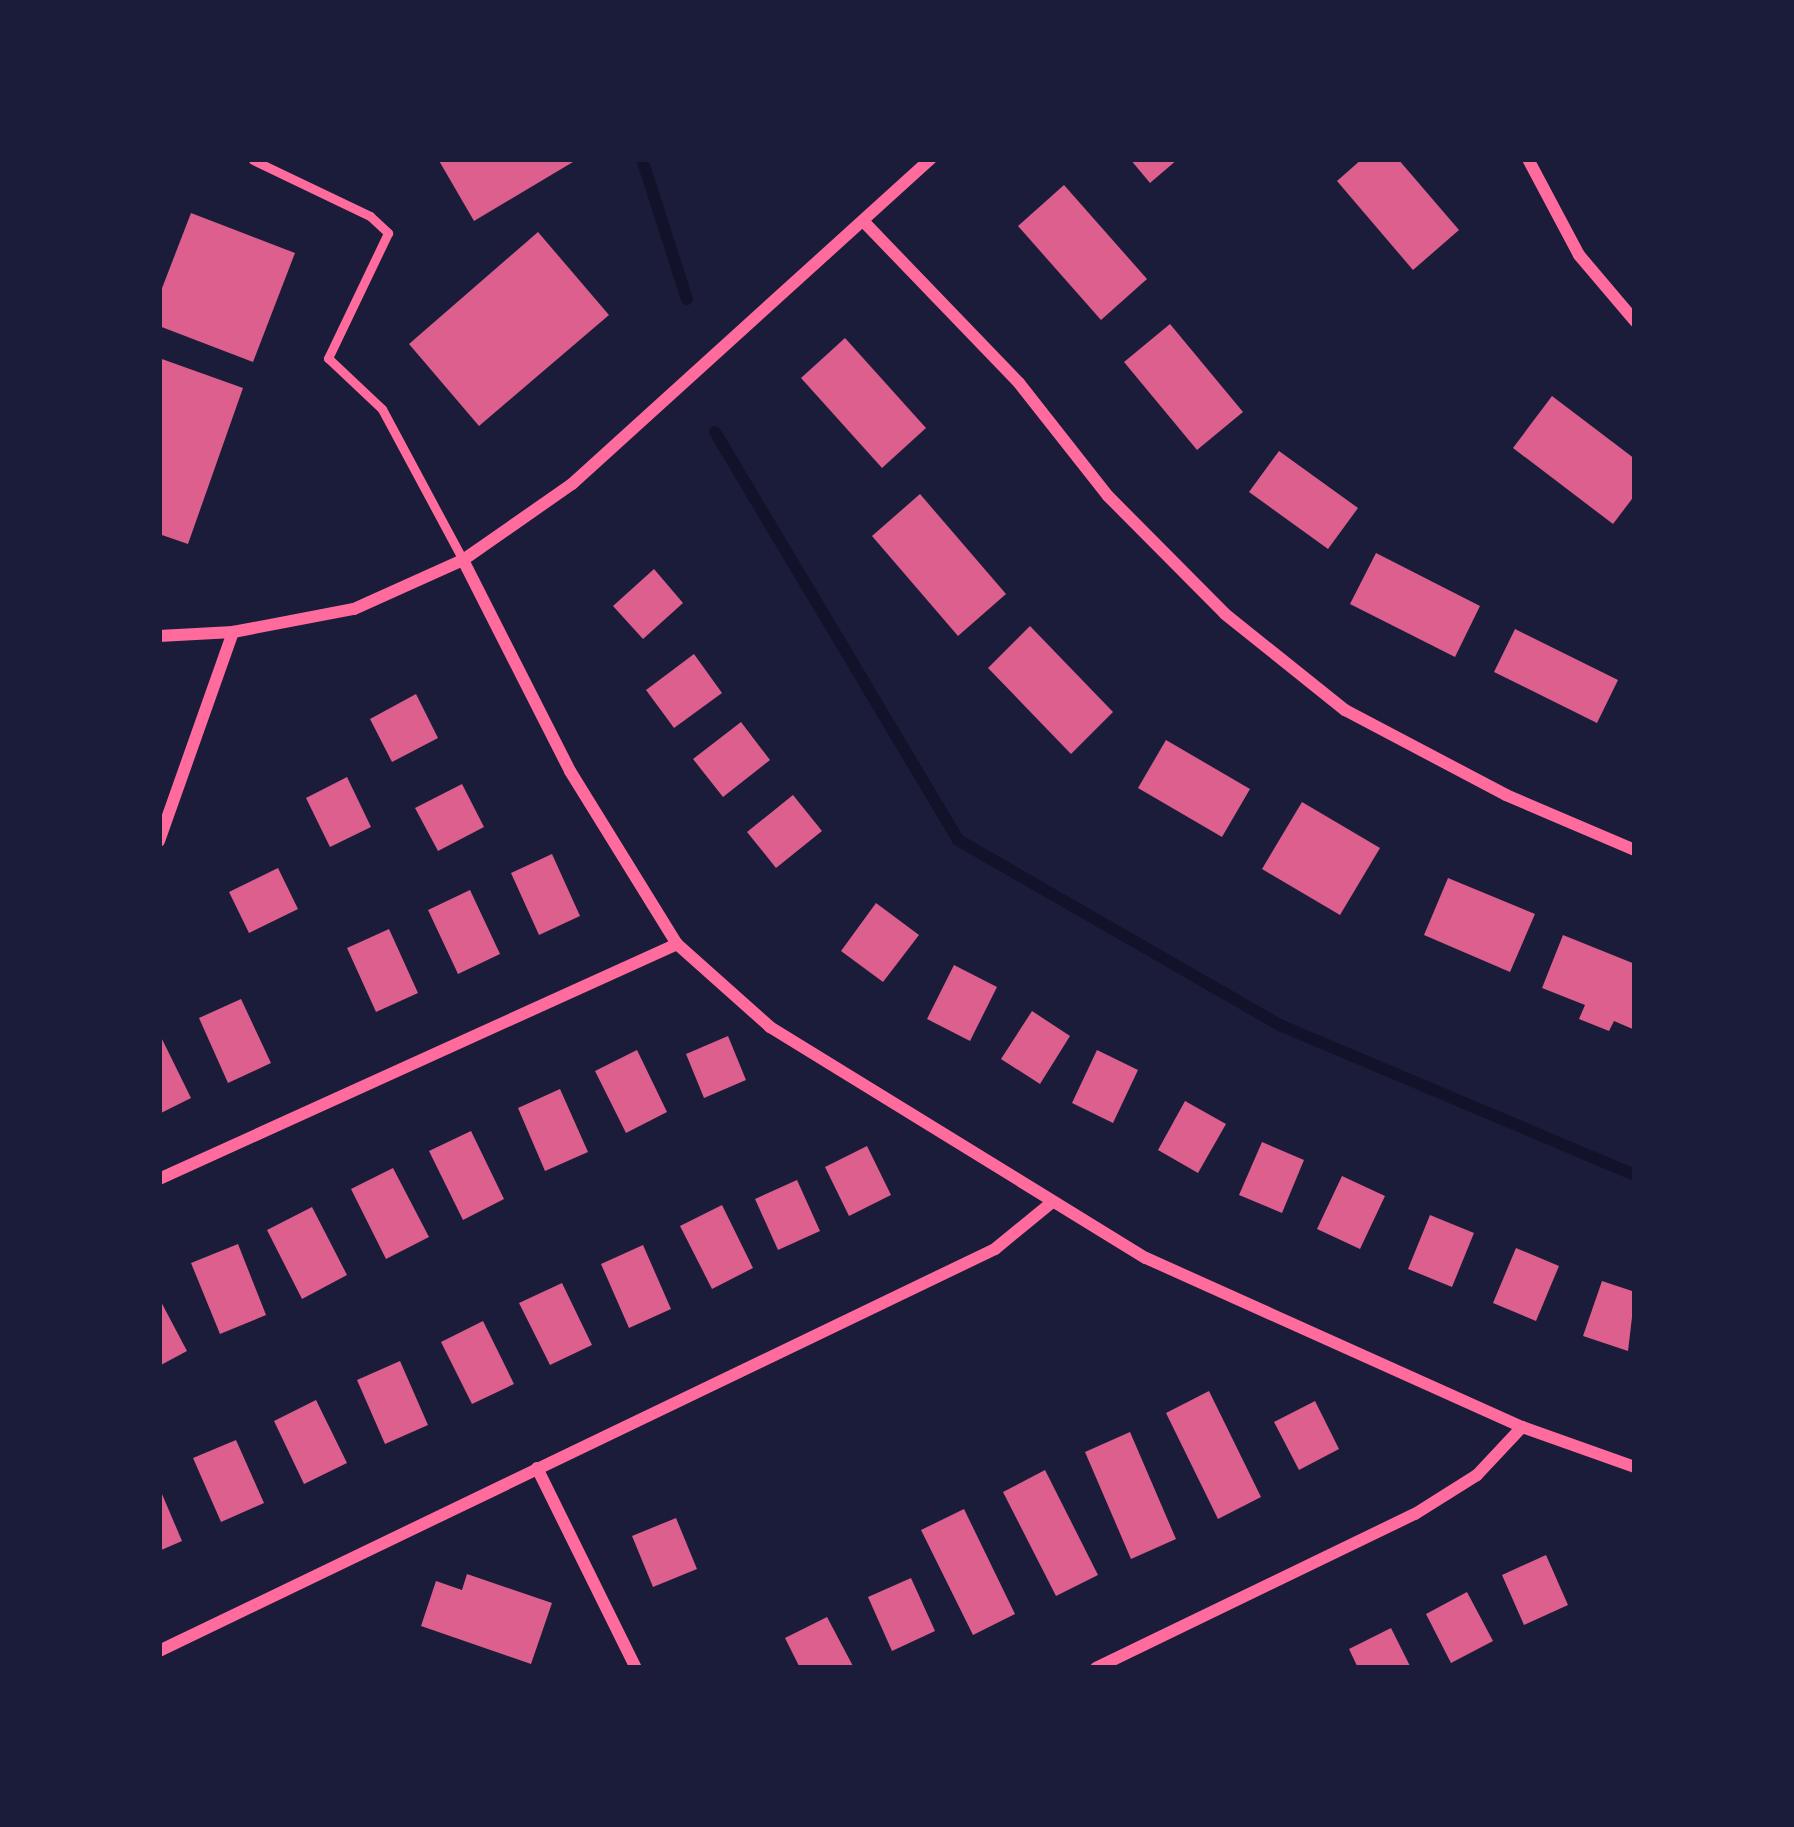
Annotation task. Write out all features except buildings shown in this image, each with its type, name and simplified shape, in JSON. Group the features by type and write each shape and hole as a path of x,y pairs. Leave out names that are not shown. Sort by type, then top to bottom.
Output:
{"street":[{"path":"159,636 233,632 354,609 464,560 572,484 866,223 930,159"},
{"path":"1528,159 1579,255 1635,320"},
{"path":"866,223 1019,383 1108,496 1225,614 1345,710 1506,795 1635,850"},
{"path":"464,560 570,771 677,944 770,1028 1146,1258 1522,1427 1635,1467"},
{"path":"159,841 233,632"},
{"path":"159,1179 677,944"},
{"path":"159,1651 995,1249 1051,1204"},
{"path":"1096,1668 1414,1514 1477,1475 1522,1427"},
{"path":"537,1468 636,1668"}],"lane":[{"path":"253,160 370,216 388,233 328,358 382,410 464,560"}],"waterway":[{"path":"642,159 687,299"},
{"path":"715,432 958,840 1282,1026 1635,1175"}]}
